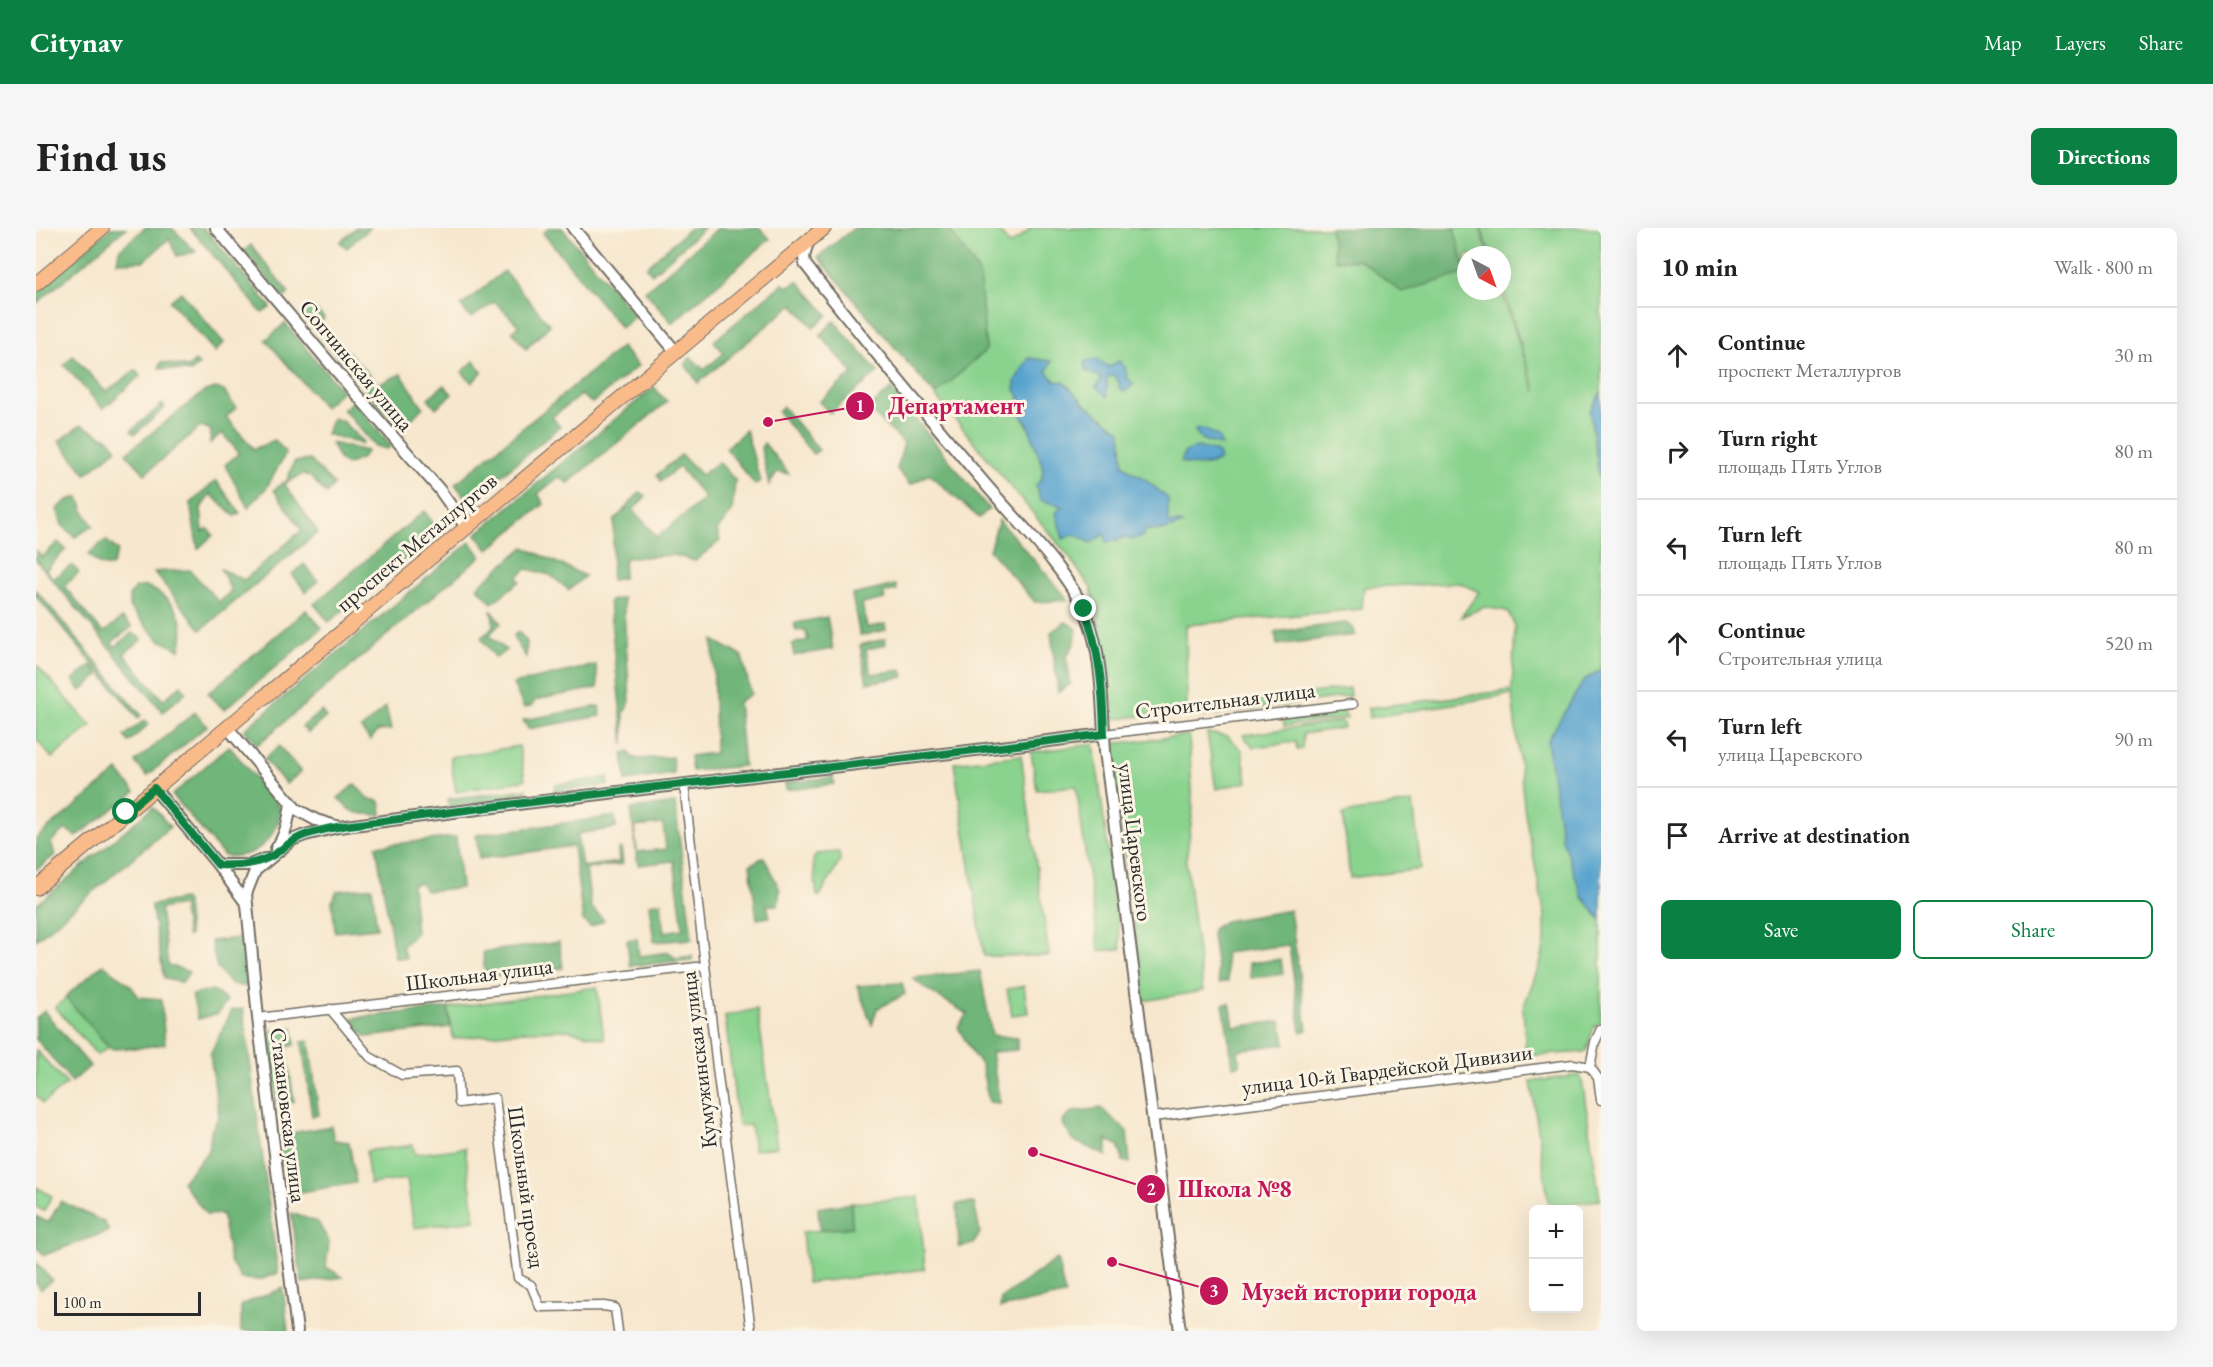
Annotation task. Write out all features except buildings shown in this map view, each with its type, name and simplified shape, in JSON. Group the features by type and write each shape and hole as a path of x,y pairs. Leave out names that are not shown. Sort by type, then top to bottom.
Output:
{"main road":[{"path":"36,284 102,228"},
{"name":"проспект Металлургов","path":"36,888 824,228"}],"street":[{"name":"Сопчинская улица","path":"216,228 354,393 439,489 466,527"},
{"path":"573,228 676,352"},
{"path":"805,264 804,257 808,241"},
{"path":"781,264 799,261 805,264"},
{"name":"улица Царевского","path":"805,264 890,371 1048,557 1078,598 1087,617 1094,640 1103,704 1104,734 1180,1331"},
{"name":"Строительная улица","path":"227,727 296,809 316,820 339,827 543,800 825,767 943,756 1353,704"},
{"name":"Кумужинская улица","path":"684,785 728,1163 751,1331"},
{"path":"154,788 218,865 246,903"},
{"path":"218,865 250,865 273,855 285,831 291,801"},
{"path":"246,903 246,894 255,871 291,840 339,827"},
{"name":"Стахановская улица","path":"246,903 297,1331"},
{"name":"Школьная улица","path":"258,1018 705,966"},
{"name":"Школьный проезд","path":"330,1010 370,1057 402,1075 457,1071 459,1102 495,1098 518,1278 531,1285 540,1307 604,1306 615,1308 618,1331"},
{"path":"1601,1029 1594,1042 1590,1067 1598,1078 1601,1101"},
{"name":"улица 10-й Гвардейской Дивизии","path":"1153,1117 1523,1069 1573,1064 1590,1067"}],"green space":[{"path":"111,228 126,228 36,304 36,291"},
{"path":"145,228 172,228 196,252 177,256 169,239 144,261 117,262 119,250"},
{"path":"190,228 204,228 271,307 262,313"},
{"path":"356,228 370,228 347,248 340,242"},
{"path":"549,228 562,228 635,316 621,328 543,233"},
{"path":"690,228 704,228 652,274 646,267"},
{"path":"718,228 760,228 770,239 672,323 645,291"},
{"path":"854,228 948,228 979,273 986,350 935,395 818,257"},
{"path":"948,228 996,228 1010,245 1029,230 1028,228 1480,228 1486,246 1457,246 1457,300 1504,300 1536,392 1506,300 1511,300 1511,246 1488,246 1481,228 1601,228 1601,393 1590,411 1601,492 1601,670 1584,680 1582,896 1601,920 1601,1021 1594,1027 1586,1052 1526,1056 1523,1008 1541,961 1545,942 1545,916 1525,814 1512,694 1369,718 1368,708 1512,690 1515,626 1507,611 1484,607 1461,617 1479,592 1460,583 1364,587 1362,609 1186,625 1187,711 1114,719 1106,656 1091,588 1066,553 935,395 986,350 979,273","holes":["1051,361 1047,371 1055,381 1064,383 1086,405 1121,431 1123,464 1131,472 1142,477 1168,523 1181,524 1165,530 1146,530 1142,536 1131,540 1126,537 1108,543 1104,534 1075,534 1062,506 1040,500 1036,485 1042,477 1042,462 1032,434 1019,413 1020,397"]},
{"path":"1330,228 1454,228 1459,246 1457,276 1402,292 1360,260 1335,260"},
{"path":"251,245 289,293 284,298 244,251"},
{"path":"504,271 550,325 526,349 512,331 519,326 495,302 471,318 461,306"},
{"path":"798,281 828,315 814,328 793,304 698,383 685,364 691,357 704,370 724,353 714,341 783,283 787,287"},
{"path":"181,292 224,343 215,352 170,301"},
{"path":"311,305 324,318 321,323 378,384 401,374 423,407 406,425 404,434 301,314"},
{"path":"834,321 878,372 830,413 819,402 853,373 820,335"},
{"path":"285,323 342,391 324,407 266,340"},
{"path":"621,347 638,366 592,403 581,395 552,417 560,427 469,502 455,484"},
{"path":"73,356 106,392 135,370 140,376 103,409 64,365"},
{"path":"195,361 199,365 191,372 159,368 161,362 188,367"},
{"path":"474,361 482,372 472,383 462,372"},
{"path":"444,385 452,394 436,408 428,398"},
{"path":"654,387 667,402 568,483 559,477 538,494 544,504 488,550 476,534"},
{"path":"216,388 224,391 236,408 226,417 254,449 275,440 286,453 267,487 248,508 225,465 239,453 222,433 210,443 211,430 201,426 145,474 126,453 205,391"},
{"path":"891,389 989,509 979,518 929,474 910,485 897,469 904,443 868,409"},
{"path":"353,401 391,446 387,449 375,446 343,409"},
{"path":"162,404 165,408 135,434 131,431"},
{"path":"783,407 819,450 813,454 778,412"},
{"path":"333,418 342,421 363,442 361,444 326,434"},
{"path":"81,425 109,439 117,449 86,474 59,441"},
{"path":"746,430 760,481 755,485 726,448"},
{"path":"331,443 367,451 361,459 347,465 340,461"},
{"path":"764,443 789,474 777,472 769,485 761,448"},
{"path":"681,455 701,475 719,462 735,480 732,512 717,530 720,541 695,561 673,555 625,558 623,578 611,580 614,521 640,492 646,496 633,510 657,537 705,498 679,467 661,481 657,475"},
{"path":"310,460 334,485 326,494 311,477 303,474 286,483 294,462"},
{"path":"216,480 240,513 235,516 210,494 201,508 203,532 208,529 213,535 198,549 190,504"},
{"path":"283,482 318,532 201,630 154,572 190,570 219,602 231,591 221,569 244,580 302,530 274,490"},
{"path":"79,497 93,526 75,537 62,525 57,509 68,500"},
{"path":"424,511 439,531 329,622 314,604"},
{"path":"999,520 1069,600 1035,602 989,550"},
{"path":"106,540 118,551 111,567 100,565 88,554"},
{"path":"58,542 66,549 46,570 53,579 72,565 79,573 64,586 103,633 122,618 132,627 112,642 115,647 132,633 142,639 124,654 163,700 181,685 186,692 163,712 36,560 36,550 42,557"},
{"path":"470,542 481,556 257,745 244,730"},
{"path":"524,547 585,576 569,590 550,575 527,569 517,577 520,581 492,603 477,587"},
{"path":"304,564 318,581 306,592 292,574"},
{"path":"896,585 897,590 883,593 885,599 862,604 867,628 885,624 886,630 860,636 852,595"},
{"path":"146,586 164,597 177,611 182,629 180,650 159,640 129,607 129,596 136,588"},
{"path":"36,590 141,715 138,718 36,596"},
{"path":"623,598 630,701 624,713 624,745 609,601"},
{"path":"306,610 322,628 224,710 208,693"},
{"path":"491,610 501,623 489,635 506,650 496,658 481,638 494,625"},
{"path":"827,617 833,649 794,656 792,644 808,640 805,630 796,631 794,623"},
{"path":"1066,622 1077,629 1075,643 1066,657 1071,684 1058,692 1051,632"},
{"path":"1345,623 1353,627 1355,635 1277,645 1275,632"},
{"path":"518,631 527,642 526,657 513,637"},
{"path":"885,639 886,644 866,650 871,674 902,670 904,677 867,683 860,645"},
{"path":"713,640 742,656 751,694 738,702 744,766 692,771 690,756 715,753"},
{"path":"36,664 91,726 52,758 36,739"},
{"path":"91,665 99,675 81,691 73,680"},
{"path":"596,665 598,688 535,700 533,705 524,708 513,684"},
{"path":"1349,688 1350,696 1202,716 1201,708"},
{"path":"599,706 601,716 528,729 523,720"},
{"path":"386,707 391,730 378,731 370,740 361,729"},
{"path":"1343,710 1347,718 1284,726 1283,717"},
{"path":"321,711 326,717 308,733 302,727"},
{"path":"195,712 207,726 147,776 135,762"},
{"path":"145,720 149,724 129,742 124,736"},
{"path":"1342,721 1344,728 1303,734 1302,749 1297,750 1296,742 1253,747 1243,735"},
{"path":"1207,733 1227,736 1242,750 1247,782 1216,789"},
{"path":"1189,735 1193,809 1186,861 1203,991 1144,1001 1111,744"},
{"path":"1094,744 1121,949 1099,951 1076,786 1037,790 1031,752"},
{"path":"229,746 281,809 275,830 269,838 255,851 245,855 224,856 172,795"},
{"path":"279,746 301,772 286,784 264,759"},
{"path":"519,746 525,780 456,792 450,757"},
{"path":"629,752 632,757 638,759 672,757 674,774 626,781 623,753"},
{"path":"1021,755 1049,956 984,956 954,763"},
{"path":"118,771 135,792 76,837 66,829 51,842 55,855 36,870 36,838"},
{"path":"608,777 609,785 554,792 555,785"},
{"path":"833,777 834,784 786,790 785,783"},
{"path":"355,784 368,799 380,801 382,815 357,813 338,798"},
{"path":"527,789 527,796 449,807 448,799"},
{"path":"1413,802 1421,869 1350,878 1343,814"},
{"path":"675,803 692,939 654,942 649,904 661,902 664,932 683,929 674,861 638,865 631,809","holes":["663,824 666,849 637,852 634,827"]},
{"path":"153,807 170,827 36,940 36,905"},
{"path":"615,816 616,828 577,834 582,867 619,862 618,849 621,848 623,864 586,869 591,907 604,920 591,927 583,921 573,846 479,859 476,835"},
{"path":"456,837 461,888 425,891 421,883 412,884 416,932 402,947 406,958 395,958 376,846"},
{"path":"839,852 840,861 820,896 817,896 813,861 816,854"},
{"path":"764,857 780,890 778,905 767,905 770,917 757,919 750,865"},
{"path":"372,887 377,928 335,932 332,901 337,891"},
{"path":"183,899 186,902 189,936 187,936 182,905 160,909 168,965 189,972 182,983 164,978 151,905"},
{"path":"1290,910 1307,1030 1301,1032 1289,945 1225,953 1228,981 1219,983 1212,935 1212,929 1225,921"},
{"path":"240,938 249,987 230,984 217,968 211,941"},
{"path":"637,938 639,956 669,952 675,958 692,956 692,960 630,966 627,940"},
{"path":"559,942 563,968 485,977 483,952"},
{"path":"1281,959 1283,974 1251,978 1249,963"},
{"path":"103,964 130,985 139,997 161,999 165,1044 111,1049 65,997"},
{"path":"980,971 992,1035 1017,1038 1017,1050 991,1052 1000,1103 989,1102 981,1064 958,1027 967,1014 926,989 913,978"},
{"path":"902,983 905,994 877,1009 872,1025 857,986"},
{"path":"1024,986 1028,1013 1012,1015 1007,989"},
{"path":"597,987 604,1039 568,1030 525,1031 453,1039 448,1008"},
{"path":"213,990 227,1001 217,1014 198,1019 192,995"},
{"path":"67,998 109,1047 97,1055 55,1007"},
{"path":"1230,1003 1234,1027 1281,1021 1285,1044 1238,1050 1240,1065 1233,1066 1223,1004"},
{"path":"448,1008 450,1027 367,1037 357,1028 352,1018"},
{"path":"243,1009 278,1273 260,1280 241,1279 230,1261 222,1214 207,1215 182,1182 209,1150 211,1131 219,1116 210,1054 232,1010"},
{"path":"757,1009 777,1147 754,1150 750,1125 738,1126 725,1016"},
{"path":"44,1011 90,1066 72,1082 36,1039 36,1018"},
{"path":"293,1027 295,1045 286,1047 294,1102 276,1104 268,1031"},
{"path":"309,1041 319,1115 312,1116 302,1042"},
{"path":"36,1050 67,1084 43,1103 36,1095"},
{"path":"1578,1075 1582,1080 1600,1200 1549,1205 1531,1082"},
{"path":"1101,1108 1127,1131 1130,1163 1123,1161 1118,1145 1107,1140 1107,1156 1072,1140 1062,1122 1072,1112"},
{"path":"331,1126 334,1140 349,1142 356,1183 289,1194 279,1135"},
{"path":"413,1145 415,1154 465,1148 475,1220 414,1228 407,1179 370,1184 366,1151"},
{"path":"36,1187 52,1196 44,1211 36,1207"},
{"path":"919,1197 925,1269 807,1283 802,1232 852,1227 851,1203"},
{"path":"61,1201 104,1222 109,1231 44,1255 36,1246 36,1216 48,1223"},
{"path":"851,1203 852,1227 820,1230 818,1208"},
{"path":"974,1203 980,1233 973,1244 959,1247 957,1204"},
{"path":"291,1213 318,1222 329,1242 326,1267 343,1277 302,1283"},
{"path":"1057,1259 1065,1295 1000,1308 1001,1298"},
{"path":"36,1262 52,1280 41,1289 36,1283"},
{"path":"283,1288 288,1331 241,1331 241,1305"}],"water":[{"path":"1029,358 1052,361 1047,371 1055,381 1064,382 1086,405 1121,431 1123,464 1168,498 1168,522 1183,524 1165,530 1146,530 1143,536 1131,540 1126,537 1107,543 1104,534 1091,543 1075,534 1063,539 1056,513 1062,506 1040,500 1036,485 1042,479 1043,468 1027,422 1019,413 1018,405 1021,403 1015,390 1015,381"},
{"path":"1097,359 1109,367 1119,361 1125,367 1127,378 1134,384 1125,392 1119,388 1119,382 1113,375 1107,377 1107,397 1096,387 1102,378 1086,371 1085,361"},
{"path":"1601,393 1601,492 1590,411"},
{"path":"1203,429 1219,437 1221,446 1199,437 1195,430"},
{"path":"1197,447 1217,452 1220,459 1201,466 1181,462 1185,452"},
{"path":"1601,670 1601,920 1582,896 1562,839 1547,741 1584,680"}],"place":[{"name":"Департамент","path":"768,422"},
{"name":"Школа №8","path":"1033,1152"},
{"name":"Музей истории города","path":"1112,1262"}],"route":[{"path":"126,812 154,788 218,865 250,865 273,855 291,840 339,827 543,800 825,767 943,756 1104,734 1103,704 1094,640 1084,609"}]}
